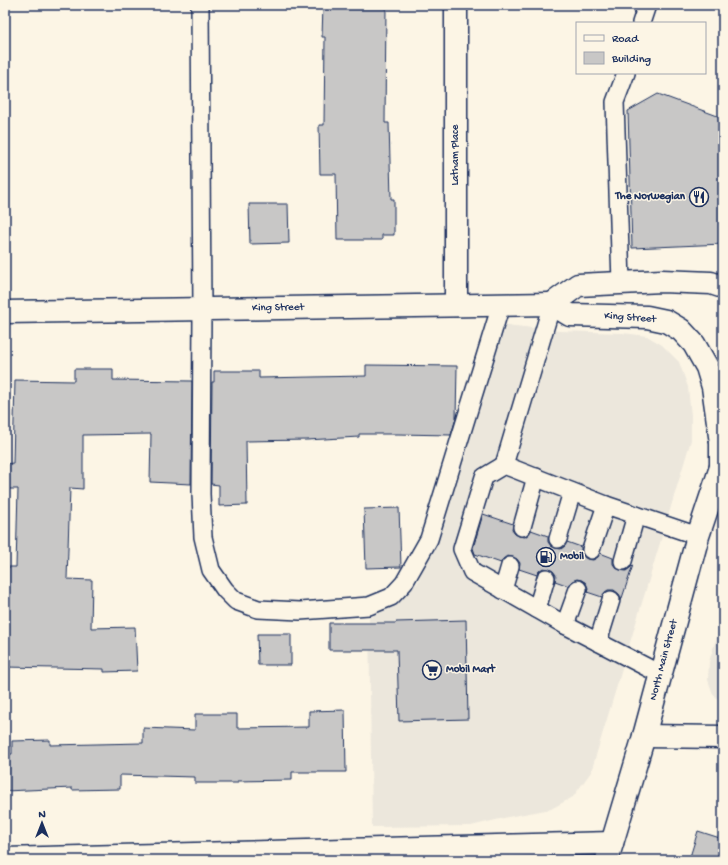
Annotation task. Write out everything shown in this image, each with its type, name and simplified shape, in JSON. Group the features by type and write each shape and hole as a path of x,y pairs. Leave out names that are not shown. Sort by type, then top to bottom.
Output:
{"street":[{"name":"Latham Place","path":"456,5 456,305"},
{"path":"552,304 578,285 662,281 711,283 723,287"},
{"name":"King Street","path":"5,312 552,304 570,315 647,317 666,321 681,330 694,344 707,367 713,387 721,443 722,464"},
{"name":"North Main Street","path":"610,852 644,736 698,536 722,464"},
{"path":"644,736 723,737"},
{"path":"5,859 610,852"}],"lane":[{"path":"200,5 203,536 211,570 225,590 236,601 258,609 300,611 368,606 391,598 404,583 429,539 501,305"},
{"path":"641,22 647,5"},
{"path":"621,282 615,102 626,74"},
{"path":"552,304 504,465 484,477 462,549 472,572 537,609 660,674"},
{"path":"504,465 606,505 698,536"},
{"path":"522,527 536,477"},
{"path":"558,539 572,492"},
{"path":"591,550 606,505"},
{"path":"622,561 636,515"},
{"path":"503,590 510,566"},
{"path":"537,609 546,578"},
{"path":"565,624 578,589"},
{"path":"598,642 611,600"}],"shaded area":[{"path":"506,325 560,331 623,333 647,336 662,345 679,362 688,387 691,416 691,440 591,772 573,797 551,809 471,826 372,827 369,618 398,603 418,582"},
{"path":"723,616 723,704 713,694 708,680 709,662"}],"building":[{"path":"323,5 386,5 385,123 389,123 391,199 394,199 394,235 382,235 382,240 337,240 336,174 320,174 319,125 324,125 325,37 322,37"},
{"path":"658,94 723,118 723,244 632,248 628,111"},
{"path":"249,204 288,204 289,243 250,244"},
{"path":"366,365 457,366 456,418 451,435 359,434 359,437 246,441 247,505 219,506 219,485 211,484 212,382 214,382 214,371 259,371 259,378 366,376"},
{"path":"74,369 113,369 113,380 192,381 191,484 150,482 151,434 83,435 83,489 70,488 67,579 92,580 91,628 135,627 137,671 104,672 104,669 5,667 6,567 16,567 18,489 5,489 5,464 13,463 15,380 74,381"},
{"path":"399,508 401,567 366,568 364,509"},
{"name":"Mobil","path":"483,514 513,524 512,530 519,536 525,537 531,530 548,536 548,542 555,548 561,549 567,542 581,547 581,552 587,559 593,560 598,557 600,553 613,558 613,564 620,570 626,571 633,565 621,601 621,597 614,590 608,590 602,597 587,592 588,588 586,583 581,580 577,579 572,581 569,586 555,581 556,575 549,569 543,568 537,575 519,569 520,563 513,557 507,556 501,563 475,554 473,548"},
{"name":"Mobil Mart","path":"466,620 468,719 399,721 397,650 329,650 329,623 396,623"},
{"path":"257,634 291,634 291,665 258,665"},
{"path":"345,710 346,772 292,772 292,780 237,781 237,783 195,783 195,777 120,775 120,789 72,790 72,788 5,791 5,754 12,754 12,741 50,740 50,745 143,743 143,728 195,730 195,714 237,714 237,728 309,727 309,711"},
{"path":"698,831 723,839 723,860 689,860"}],"place":[{"name":"The Norwegian","path":"699,197"},
{"name":"Mobil","path":"546,557"},
{"name":"Mobil Mart","path":"432,670"}]}
